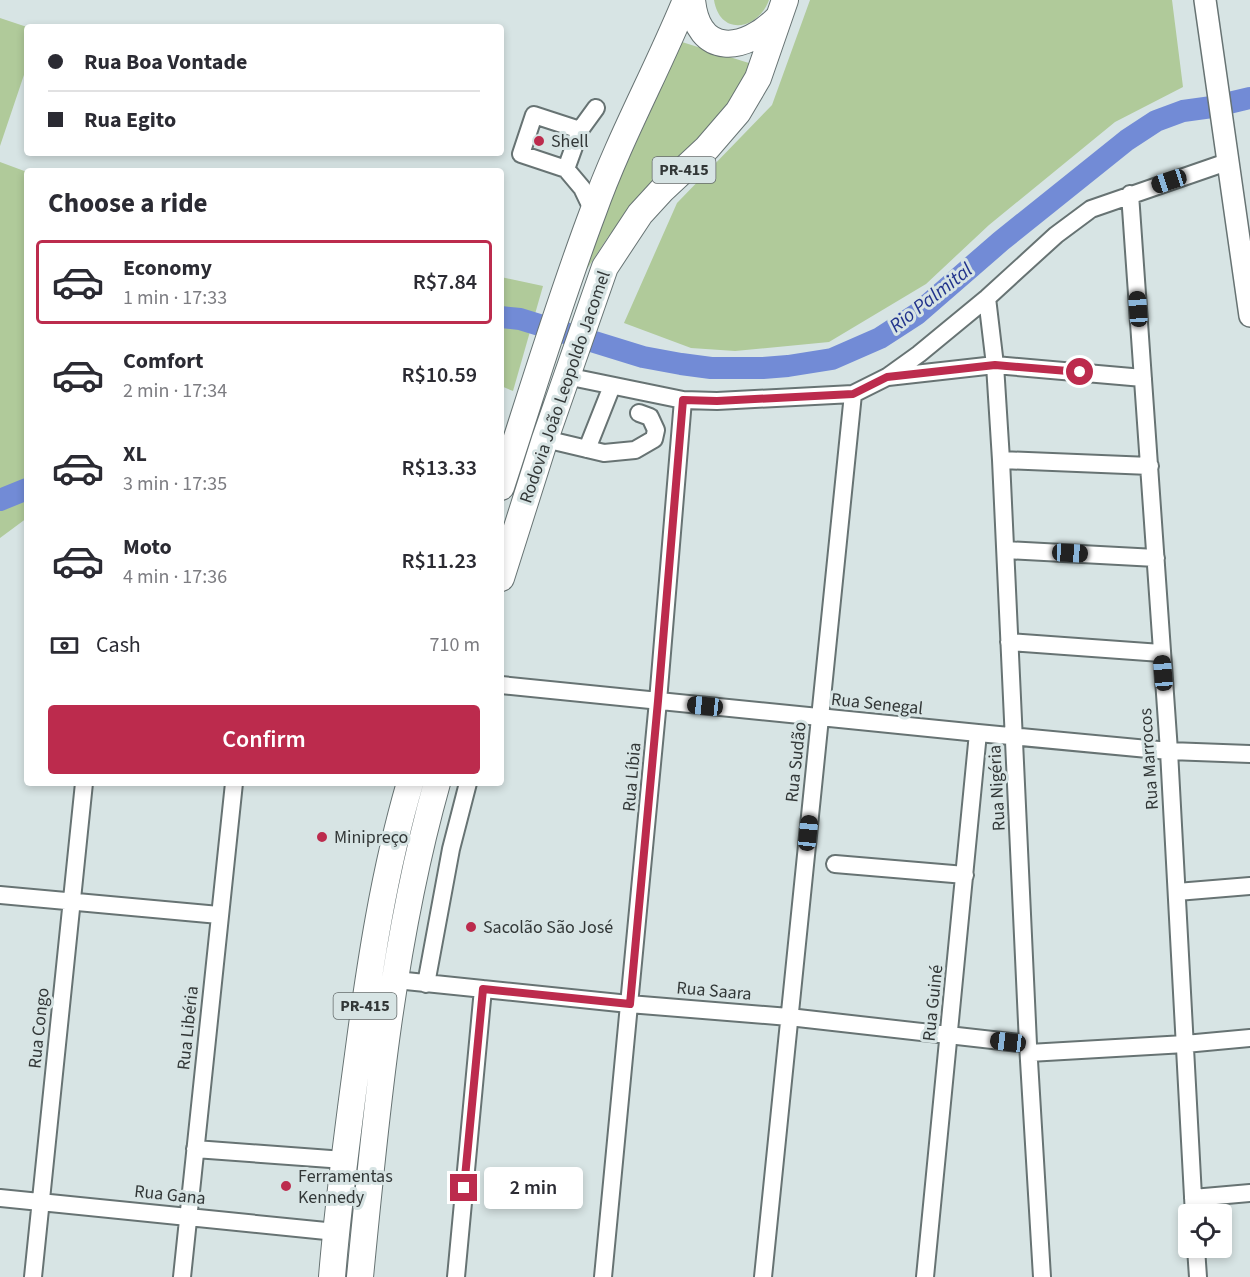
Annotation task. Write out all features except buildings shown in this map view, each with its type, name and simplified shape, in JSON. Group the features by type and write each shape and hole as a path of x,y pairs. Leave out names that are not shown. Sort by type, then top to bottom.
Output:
{"highway":[{"name":"Rodovia João Leopoldo Jacomel","path":"505,463 593,211 686,0"},
{"path":"692,0 694,14 702,31 716,42 727,44 749,40 767,29 782,9"},
{"name":"Rodovia João Leopoldo Jacomel","path":"504,568 544,439 605,267 628,230 662,190 726,128 743,104 758,78 782,9"},
{"name":"PR-415","path":"332,1277 362,1020 384,885 409,786"},
{"name":"PR-415","path":"359,1277 377,1110 396,980 416,869 436,786"},
{"path":"336,1232 348,1244 355,1258 359,1277"}],"main road":[{"path":"1205,0 1250,316"}],"street":[{"path":"566,169 580,130 596,108"},
{"path":"580,130 534,115 520,154 566,169 582,188 593,211"},
{"path":"570,364 612,386 683,400 717,401 853,394 887,377 944,335 1077,217 1090,209 1130,194 1227,162"},
{"name":"Rua Marrocos","path":"1130,194 1169,751 1193,1204"},
{"name":"Rua Nigéria","path":"987,298 995,365 1001,459 1042,1277"},
{"path":"887,377 995,365 1143,378"},
{"path":"587,449 612,386"},
{"name":"Rua Sudão","path":"763,1277 853,394"},
{"name":"Rua Líbia","path":"603,1277 658,701 683,400"},
{"path":"544,439 604,453 635,450 654,439 656,430 650,417 639,413"},
{"path":"1001,459 1150,466"},
{"path":"1005,549 1156,558"},
{"path":"1009,642 1161,653"},
{"name":"Rua Senegal","path":"504,685 978,734 1169,751 1250,754"},
{"name":"Rua Guiné","path":"925,1277 978,734"},
{"name":"Rua Congo","path":"33,1277 84,786"},
{"name":"Rua Libéria","path":"182,1277 234,786"},
{"path":"426,984 452,849 467,786"},
{"path":"835,864 965,875"},
{"path":"1177,892 1250,886"},
{"path":"0,895 219,915"},
{"name":"Rua Saara","path":"396,980 949,1034 1029,1048 1185,1044 1250,1038"},
{"path":"456,1277 483,989"},
{"path":"195,1149 344,1160"},
{"path":"1193,1198 1250,1193"},
{"name":"Rua Gana","path":"0,1198 336,1232"},
{"path":"1197,1258 1198,1277"}],"green space":[{"path":"714,0 769,0 757,18 740,25 724,20"},
{"path":"810,0 1172,0 1183,87 1115,122 989,225 926,284 829,342 735,351 691,348 624,323 677,203 772,105"},
{"path":"0,18 24,26 24,75 0,146"},
{"path":"682,42 752,64 731,100 700,142 649,186 608,237 585,272 613,193"},
{"path":"0,162 24,171 24,520 0,538"},
{"path":"504,278 543,286 513,391 504,387"}],"waterway":[{"name":"Rio Palmital","path":"504,317 520,319 643,357 711,368 763,368 832,359 880,338 917,314 1001,241 1127,140 1156,121 1183,111 1250,98"},
{"name":"Rio Palmital","path":"0,500 24,490"}],"place":[{"name":"Shell","path":"539,141"},
{"name":"Minipreço","path":"322,837"},
{"name":"Sacolão São José","path":"471,927"},
{"name":"Ferramentas Kennedy","path":"286,1186"}],"route":[{"path":"464,1188 483,989 630,1004 683,400 717,401 853,394 887,377 995,365 1080,372"}]}
